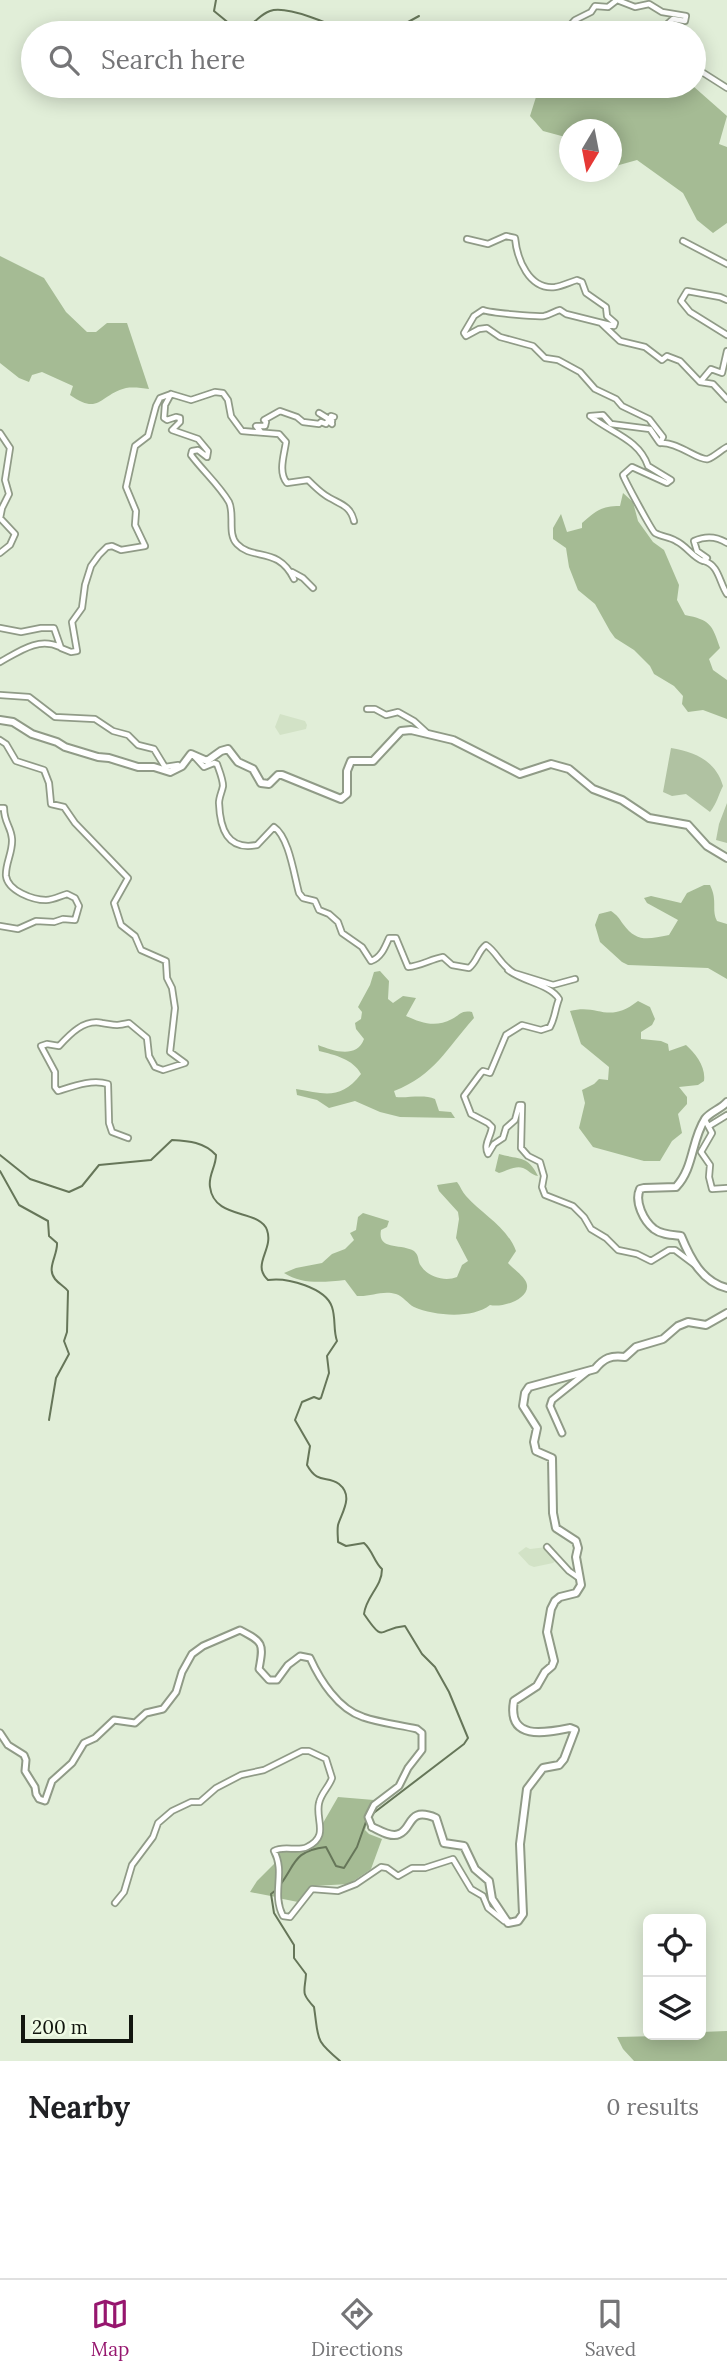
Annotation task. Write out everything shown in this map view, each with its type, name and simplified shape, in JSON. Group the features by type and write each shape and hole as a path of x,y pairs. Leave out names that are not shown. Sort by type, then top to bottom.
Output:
{"main road":[{"path":"0,720 13,722 32,734 65,747 138,767 154,767 170,772 182,766 191,754 207,761 228,749 232,751 234,760 253,769 261,783 269,784 278,775 282,775 341,799 347,794 347,771 351,761 373,761 406,730 462,744 520,774 551,764 569,769 593,789 622,800 649,818 688,825 707,846 727,858"},
{"path":"727,1102 707,1123 691,1152 689,1169 676,1187 644,1188 637,1194 639,1207 646,1221 655,1230 667,1235 681,1236 689,1255 713,1285 727,1288"},
{"path":"372,1827 397,1835 401,1834 415,1817 422,1814 436,1818 444,1843 464,1846 475,1869 489,1881 492,1899 508,1923 518,1921 523,1914 520,1844 527,1789 543,1768 559,1765 564,1759 575,1730 570,1728 532,1733 523,1730 512,1712 514,1701 537,1685 554,1661 547,1632 555,1601 560,1597 576,1594 581,1585 576,1541 556,1528 553,1513 552,1458 536,1451 534,1442 537,1428 523,1406 523,1399 529,1387 588,1371 602,1360 613,1356 625,1357 636,1347 663,1339 678,1326 688,1322 705,1325 727,1313"}],"street":[{"path":"574,21 591,12 595,6 608,7 617,0 635,7 649,4 662,12 686,16 685,21"},
{"path":"706,75 727,88"},
{"path":"467,239 481,240 488,244 506,236 515,238 516,254 527,275 534,281 552,288 577,280 582,282 586,293 606,307 607,316 615,323 614,326 566,314 560,310 542,316 495,314 483,310 474,316 464,333 466,336 487,328 500,337 533,346 545,358 558,360 580,372 596,389 649,419 663,437 660,443"},
{"path":"683,241 727,264"},
{"path":"727,300 687,291 681,301 690,312 727,335"},
{"path":"599,321 620,341 645,347 662,360 667,356 680,361 700,382 713,384 727,399"},
{"path":"700,382 711,369 722,373 727,351"},
{"path":"0,662 35,643 49,643 71,652 78,651 72,622 82,608 91,566 107,547 121,550 145,546 135,525 136,511 126,487 135,446 148,436 160,398 171,394 191,400 215,392 223,393 228,400 231,416 242,431 279,434 286,442 282,471 287,483 307,480 327,496 342,503 350,510 354,521"},
{"path":"171,394 165,405 164,418 180,418 180,422 172,430 198,439 208,451 207,457 198,450 192,451 191,456 230,504 233,540 240,547 286,565 294,579"},
{"path":"262,433 256,426 265,426 264,420 280,411 303,422 326,424 328,421 332,424 333,420 319,413"},
{"path":"727,447 708,459 701,459 680,446 660,443 650,429 611,424 603,415 590,416 609,430 630,440 644,454 648,466 671,480 667,483 632,467 623,475 638,500 649,528 654,533 677,541 696,558 708,561 714,566 727,594"},
{"path":"0,433 10,448 5,480 9,494 0,519 15,534 10,545 0,553"},
{"path":"703,561 707,558 697,551 694,541 704,537 727,543"},
{"path":"291,572 303,578 313,588"},
{"path":"0,628 21,632 54,628 61,648"},
{"path":"0,695 29,697 55,716 95,719 113,731 128,734 138,745 155,749 165,767 186,762"},
{"path":"367,709 375,709 386,715 401,713 430,735"},
{"path":"0,740 6,744 16,761 44,770 49,783 51,804 64,807 75,823 128,878 114,903 121,925 135,936 141,950 166,961 167,978 172,988 175,1008 170,1052 185,1063 163,1070 155,1067 149,1056 147,1038 129,1023 113,1026 99,1021 76,1029 59,1046 41,1046 55,1072 55,1087 58,1091 80,1084 108,1084 109,1123 112,1132 128,1138"},
{"path":"194,755 204,767 217,764 223,785 218,801 230,842 243,847 257,845 274,827 278,829 286,843 299,893 303,898 315,901 319,910 338,922 342,933 362,947 371,961 376,960 383,952 389,939 396,938 408,967 417,967 443,957 452,965 469,968 486,945 491,947 494,956 518,978 555,992 559,999 550,1027 541,1030 523,1025 506,1035 490,1073 483,1071 464,1096 471,1114 492,1127 487,1142 488,1154 494,1144 503,1138 506,1128 515,1120 519,1105 522,1105 521,1148 528,1156 540,1162 545,1195 573,1206 591,1229 606,1238 618,1250 637,1254 651,1261 675,1250 698,1267"},
{"path":"0,808 4,808 4,820 11,831 12,840 7,881 29,897 49,901 67,894 75,898 79,906 75,920 36,921 18,929 0,926"},
{"path":"508,970 553,985 575,979"},
{"path":"727,1115 707,1123 712,1133 701,1152 710,1165 712,1189 727,1188"},
{"path":"562,1433 550,1406 552,1400 588,1371"},
{"path":"547,1546 569,1571 580,1578"},
{"path":"0,1726 1,1735 8,1745 24,1755 25,1771 39,1799 45,1801 52,1781 72,1763 84,1743 95,1738 114,1720 135,1723 146,1713 164,1708 176,1692 182,1672 192,1654 203,1646 240,1630 262,1644 259,1669 269,1680 277,1680 288,1665 300,1656 310,1658 328,1689 352,1712 417,1729 422,1733 422,1750 408,1768 399,1786 374,1805 368,1817 372,1827"},
{"path":"115,1903 124,1892 132,1865 153,1837 164,1816 191,1802 200,1802 216,1788 241,1775 264,1770 302,1751 309,1751 326,1759 332,1778 318,1806 322,1827 318,1838 306,1848 283,1848 274,1851 279,1863 276,1902 283,1916 290,1916 312,1889 338,1891 356,1884 381,1867 387,1868 398,1877 412,1868 425,1868 453,1859 471,1889 482,1896 488,1908 508,1923"}],"shaded area":[{"path":"706,97 727,116 719,144 727,147 727,223 713,233 697,220 683,193 637,160 622,164 622,119 559,119 559,135 543,131 530,116 536,98"},
{"path":"0,256 44,278 66,312 87,332 96,332 107,323 127,323 149,389 126,388 99,402 88,404 70,395 73,386 42,372 32,375 29,382 19,378 0,363"},
{"path":"623,493 633,502 638,521 653,542 664,550 679,585 677,600 685,615 705,621 715,633 720,648 709,659 713,670 727,680 727,719 703,710 688,712 682,704 683,696 674,686 654,674 634,650 615,638 595,604 578,590 569,567 566,548 553,539 553,528 561,514 567,532 582,528 582,523 599,510 620,506"},
{"path":"280,714 305,721 306,729 280,735 275,727"},
{"path":"671,748 703,759 720,777 723,786 710,812 686,794 672,796 663,792"},
{"path":"727,803 727,843 716,840"},
{"path":"710,885 717,921 727,924 727,979 708,968 628,965 600,942 595,925 599,914 611,911 638,937 669,935 678,920 647,903 644,898 651,896 681,903 687,893"},
{"path":"380,971 389,981 388,999 393,1003 403,996 416,998 406,1016 434,1024 446,1022 463,1012 472,1012 474,1018 439,1060 420,1077 394,1091 396,1097 421,1096 435,1099 439,1111 451,1112 455,1118 400,1117 355,1101 329,1108 317,1100 297,1095 296,1089 324,1093 339,1091 361,1074 348,1061 319,1051 318,1045 344,1052 361,1045 364,1039 355,1023 361,1019 362,1012 358,1007 374,972"},
{"path":"638,1001 650,1007 655,1019 652,1025 641,1032 641,1039 668,1044 669,1051 686,1045 700,1061 704,1076 704,1081 698,1085 679,1087 687,1097 687,1104 678,1114 682,1133 672,1141 660,1161 644,1161 593,1147 579,1128 585,1103 582,1090 599,1079 608,1080 609,1067 581,1044 570,1011 588,1009 618,1012"},
{"path":"499,1154 527,1161 538,1176 520,1167 499,1173 495,1171"},
{"path":"457,1182 472,1203 494,1221 512,1242 516,1251 508,1263 527,1285 524,1295 519,1299 464,1314 443,1314 414,1307 396,1294 357,1296 345,1280 306,1281 284,1273 322,1263 332,1254 345,1249 354,1240 350,1233 356,1230 358,1217 363,1213 389,1221 387,1227 381,1230 383,1241 414,1251 424,1270 432,1276 442,1279 457,1277 462,1265 468,1261 456,1238 458,1212 439,1191 437,1185"},
{"path":"526,1547 547,1547 556,1560 534,1567 529,1565 518,1553"},
{"path":"338,1797 374,1800 365,1830 382,1839 371,1869 349,1884 313,1886 298,1902 278,1898 282,1868 277,1851 297,1850 319,1838 323,1823"},
{"path":"277,1861 276,1897 250,1892 257,1881"},
{"path":"727,2031 727,2061 634,2061 617,2037 643,2036 643,2040 706,2040 706,2032"}],"waterway":[{"path":"216,0 214,11 226,21"},
{"path":"255,21 265,13 278,10 321,21"},
{"path":"410,21 419,16"},
{"path":"0,1155 30,1179 69,1192 82,1186 99,1165 151,1160 172,1140 201,1145 216,1155 210,1183 213,1197 228,1210 263,1223 267,1230 268,1244 262,1262 263,1274 268,1280 285,1280 314,1289 322,1294 332,1307 337,1341 327,1356 329,1373 321,1398 314,1397 302,1402 295,1420 310,1446 307,1465 315,1475 339,1484 346,1494 346,1504 338,1525 338,1542 346,1546 364,1543 382,1569 364,1614 379,1632 405,1626 422,1654 435,1667 449,1692 468,1738 464,1744 371,1815"},
{"path":"0,1171 19,1205 48,1221 49,1236 57,1243 52,1266 53,1275 68,1291 67,1332 64,1341 69,1354 56,1378 49,1420"},
{"path":"280,1885 301,1855 315,1849 326,1847 336,1866 344,1868 357,1847 367,1819"},
{"path":"276,1890 271,1894 274,1913 294,1945 294,1958 306,1974 304,1992 314,2007 319,2038 340,2061"}]}
